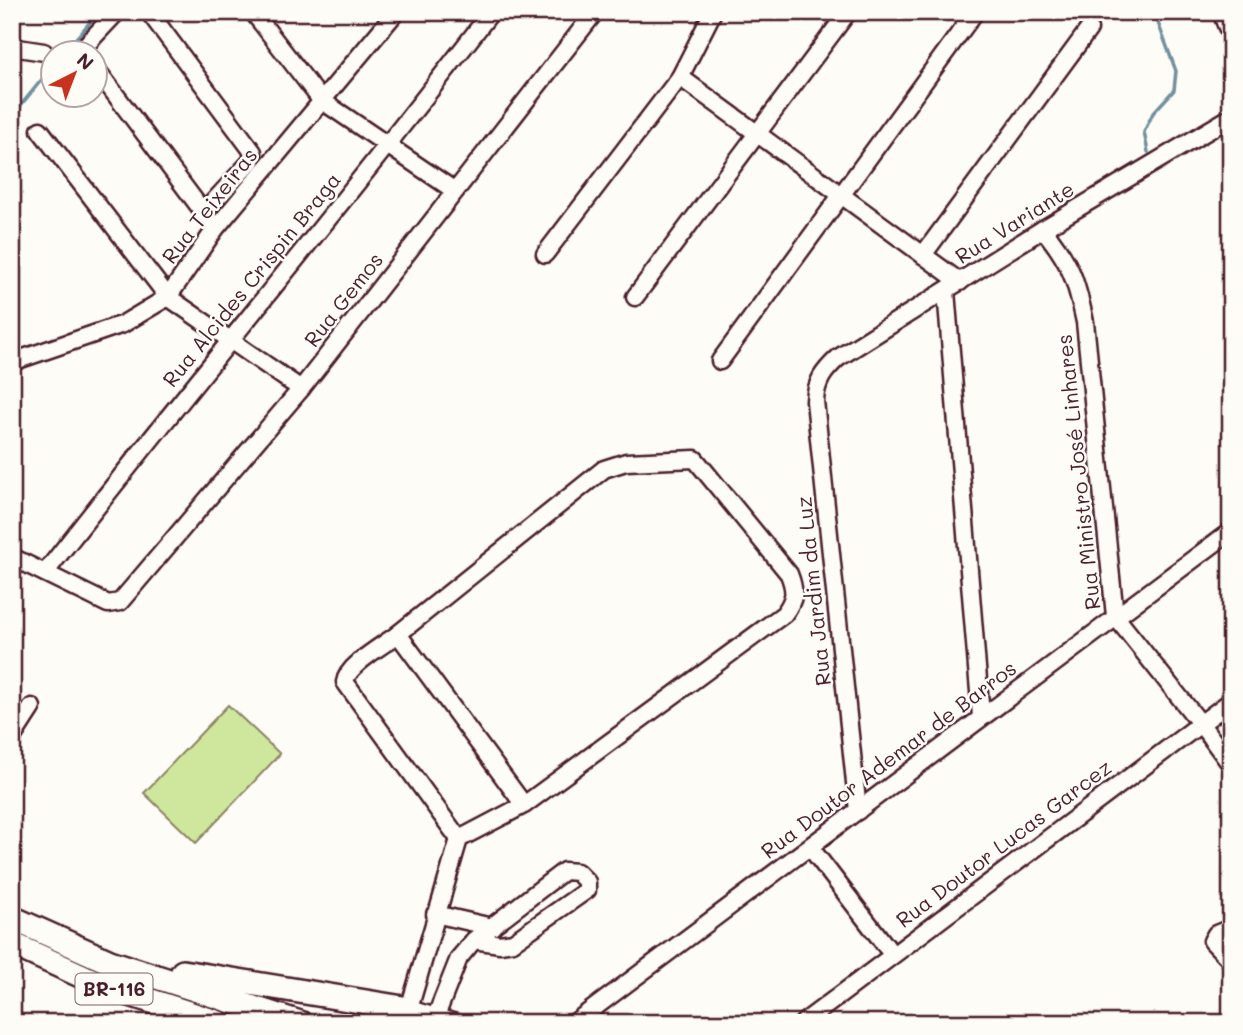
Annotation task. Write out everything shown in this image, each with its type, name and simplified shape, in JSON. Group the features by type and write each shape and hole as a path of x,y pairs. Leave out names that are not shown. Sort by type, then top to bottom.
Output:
{"highway":[{"name":"BR-116","path":"12,918 110,962 300,1023"},
{"name":"BR-116","path":"12,944 103,985 219,1023"},
{"path":"110,962 409,1009"}],"street":[{"path":"95,38 117,12"},
{"path":"149,12 253,152 251,161 203,213"},
{"path":"253,12 321,100 390,144 455,191"},
{"name":"Rua Teixeiras","path":"12,362 123,324 168,296 216,228 396,12"},
{"name":"Rua Alcides Crispin Braga","path":"45,573 390,144 491,12"},
{"name":"Rua Gemos","path":"45,573 108,604 116,604 123,599 301,389 595,12"},
{"path":"545,254 680,78 713,12"},
{"path":"635,297 848,12"},
{"path":"720,361 975,12"},
{"path":"1221,12 1231,37"},
{"path":"923,255 1089,29"},
{"path":"12,47 38,51"},
{"path":"680,78 960,282"},
{"path":"108,85 216,228"},
{"name":"Rua Variante","path":"825,369 838,358 1043,229 1231,117"},
{"path":"40,130 168,296 301,389"},
{"name":"Rua Ministro José Linhares","path":"1043,229 1061,251 1076,281 1084,322 1115,617 1231,765"},
{"path":"946,291 981,716"},
{"name":"Rua Jardim da Luz","path":"825,369 816,385 815,401 858,811"},
{"path":"456,1023 409,1009 459,839 524,805 784,614 793,601 795,590 789,574 695,459 625,462 604,469 346,675 345,682 459,839"},
{"name":"Rua Doutor Ademar de Barros","path":"574,1023 1231,531"},
{"path":"12,557 45,573"},
{"path":"398,634 524,805"},
{"name":"Rua Doutor Lucas Garcez","path":"803,1023 1231,701"},
{"path":"12,738 32,707"},
{"path":"810,846 892,954"},
{"path":"436,1016 459,958 474,940 564,872 577,872 587,882 587,890 513,942 499,944 474,940"},
{"path":"435,914 492,926"},
{"path":"1231,928 1216,934 1212,942 1231,961"}],"green space":[{"path":"228,705 280,754 196,843 144,793"}],"waterway":[{"path":"76,38 99,12"},
{"path":"1148,152 1144,132 1153,113 1174,90 1176,71 1154,12"},
{"path":"12,116 38,84"}]}
